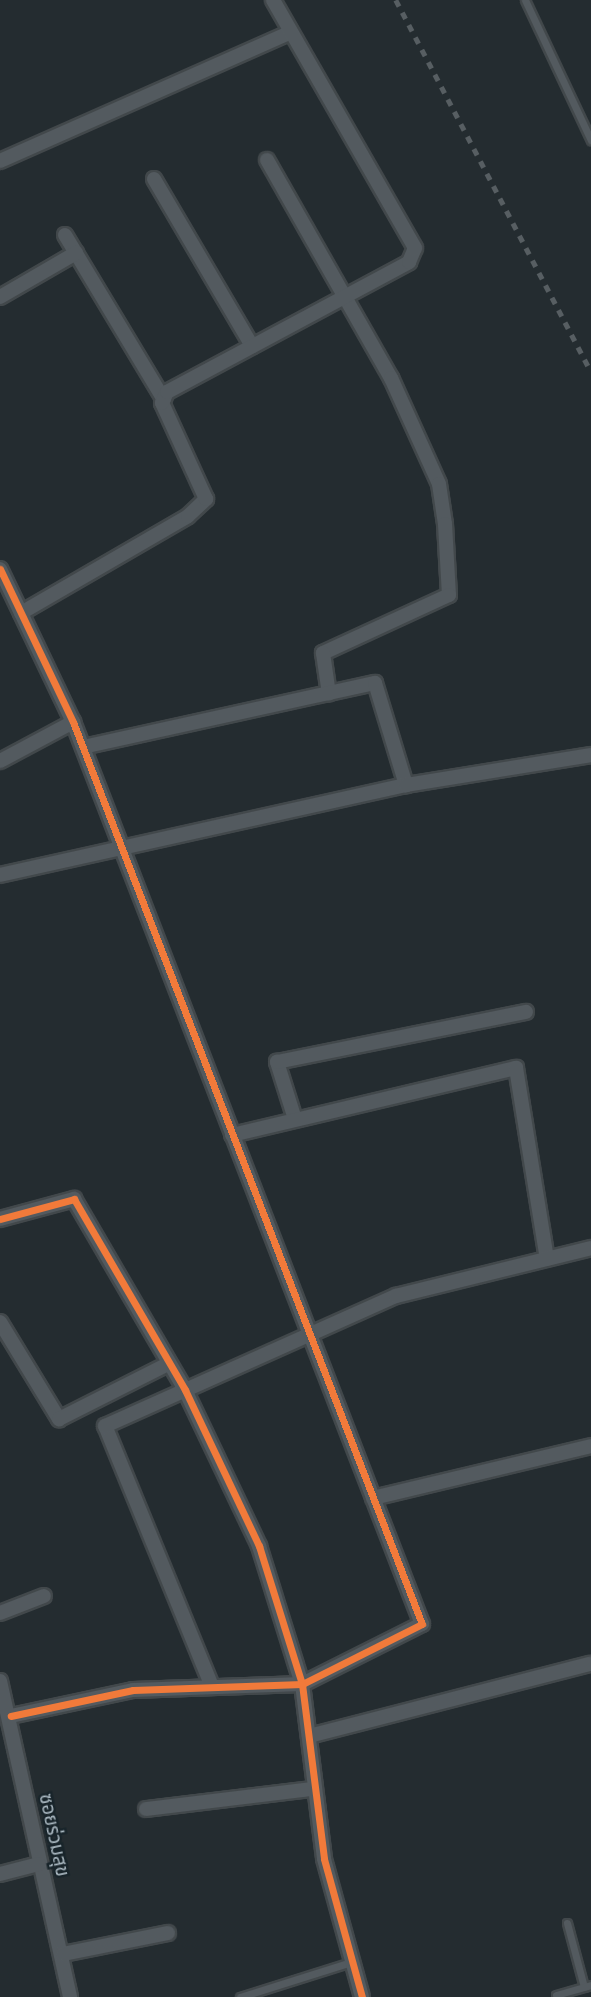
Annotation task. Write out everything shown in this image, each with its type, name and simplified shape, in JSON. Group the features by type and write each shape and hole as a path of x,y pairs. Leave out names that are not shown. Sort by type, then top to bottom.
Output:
{"street":[{"path":"163,400 253,346 409,262 415,248 273,0"},
{"path":"0,161 291,32"},
{"path":"267,160 348,295 439,484 449,595 323,653 329,694"},
{"path":"154,179 253,346"},
{"path":"21,614 188,516 206,499 163,400 65,235"},
{"path":"0,297 76,253"},
{"path":"0,569 73,722 422,1624 302,1684 211,1684 132,1690 11,1717"},
{"path":"83,747 375,683 406,785"},
{"path":"0,761 73,722"},
{"path":"0,875 121,846 406,785 591,755"},
{"path":"294,1116 277,1062 526,1012"},
{"path":"232,1135 294,1116 516,1068 547,1259"},
{"path":"0,1219 74,1199 185,1390 259,1546 302,1684 312,1789 351,1962 362,1997"},
{"path":"211,1684 105,1426 308,1332 396,1296 591,1248"},
{"path":"0,1322 59,1419 168,1364"},
{"path":"373,1498 591,1446"},
{"path":"0,1613 44,1597"},
{"path":"309,1736 590,1664"},
{"name":"ซอยร่วมสุข","path":"0,1681 11,1717 39,1864 70,1997"},
{"path":"146,1809 312,1789"},
{"path":"0,1874 39,1864"},
{"path":"62,1954 168,1933"}],"lane":[{"path":"524,0 591,140"},
{"path":"555,1996 588,1986 567,1923"},
{"path":"240,1997 351,1962"}],"railway":[{"path":"396,0 591,372"}],"cycle path":[{"path":"0,569 73,722 422,1624 302,1684 133,1690 11,1716"},
{"path":"0,1219 74,1199 185,1390 259,1546 302,1684 324,1859 362,1997"}]}
